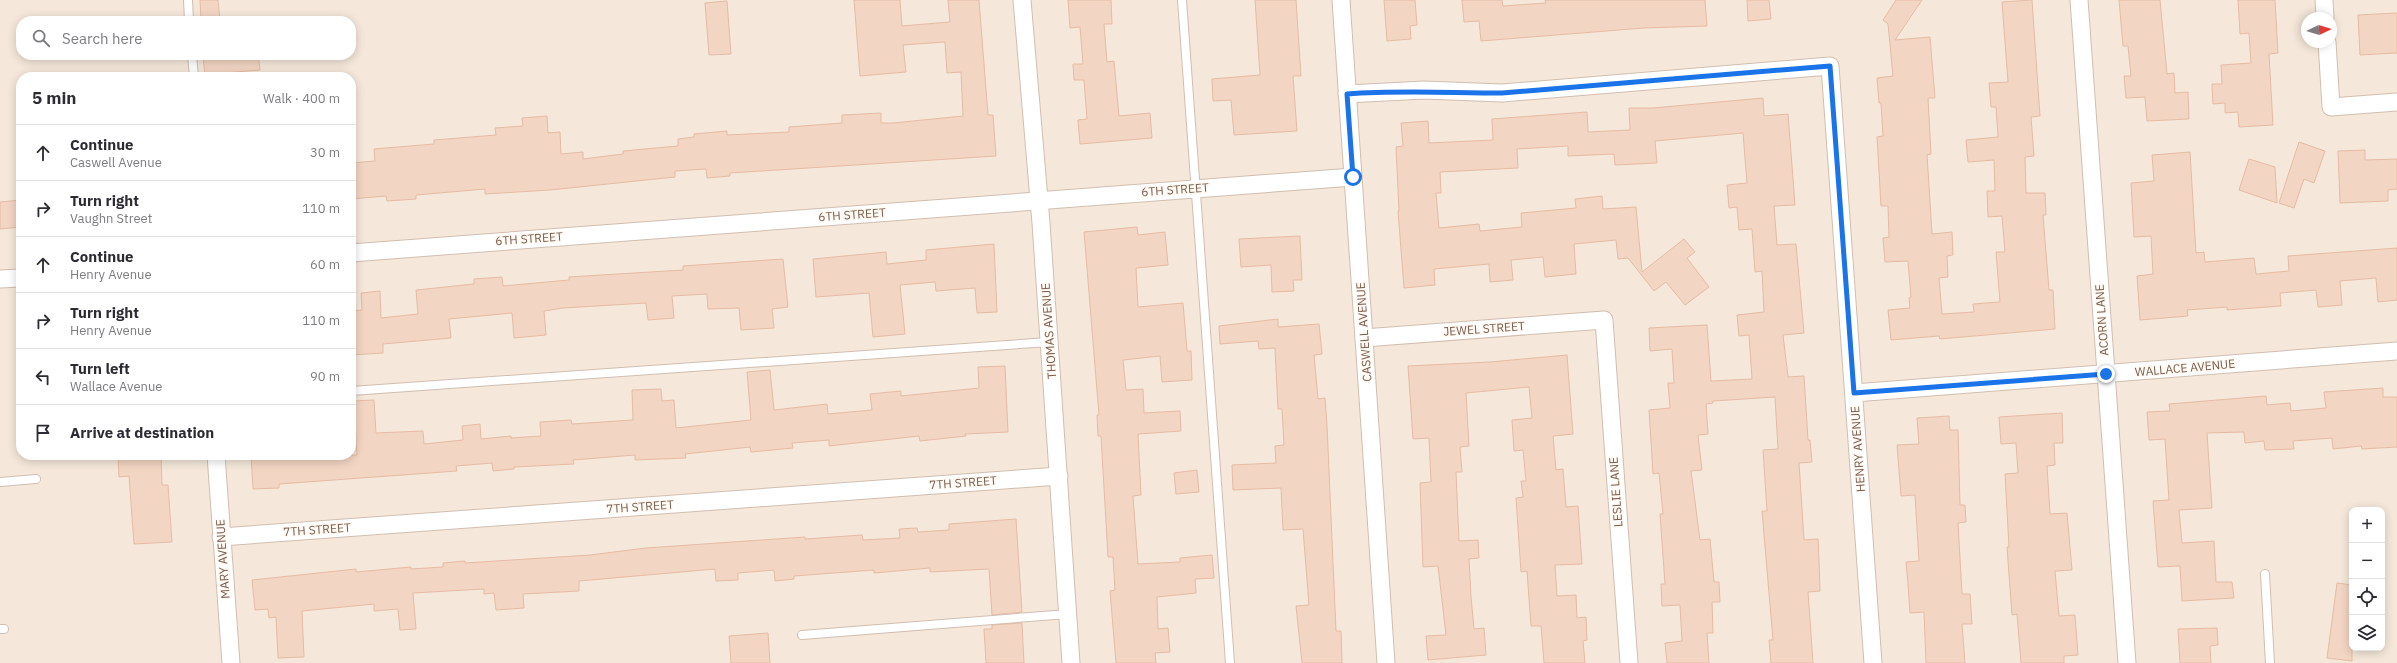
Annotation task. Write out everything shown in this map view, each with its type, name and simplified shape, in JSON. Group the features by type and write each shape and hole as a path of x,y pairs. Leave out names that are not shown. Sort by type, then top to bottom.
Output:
{"street":[{"name":"THOMAS AVENUE","path":"1022,0 1039,200 1071,663"},
{"name":"CASWELL AVENUE","path":"1341,0 1386,663"},
{"name":"ACORN LANE","path":"2080,0 2127,663"},
{"path":"2324,0 2325,12"},
{"path":"2327,48 2331,107 2397,102"},
{"name":"HENRY AVENUE","path":"1347,94 1417,90 1502,93 1830,66 1873,663"},
{"name":"6TH STREET","path":"356,253 1353,177"},
{"path":"0,279 16,278"},
{"name":"JEWEL STREET","path":"1364,338 1604,320"},
{"name":"LESLIE LANE","path":"1604,320 1629,663"},
{"name":"WALLACE AVENUE","path":"1854,393 2397,351"},
{"name":"MARY AVENUE","path":"216,460 231,663"},
{"name":"7TH STREET","path":"221,537 1059,476"}],"lane":[{"path":"188,0 189,16"},
{"path":"1182,0 1230,663"},
{"path":"192,60 194,72"},
{"path":"356,391 1049,342"},
{"path":"0,482 36,479"},
{"path":"2265,574 2270,663"},
{"path":"802,635 1068,614"}],"shaded area":[{"path":"0,0 2397,0 2397,663 0,663"}],"building":[{"path":"200,0 218,0 220,16 201,16"},
{"path":"854,0 900,0 902,26 950,22 948,0 979,0 988,115 993,115 996,156 730,173 730,176 707,178 706,169 675,171 675,177 550,190 485,194 485,189 416,195 416,199 387,201 386,196 356,199 356,163 375,161 374,149 434,144 434,140 496,135 495,128 523,126 522,118 547,116 548,133 560,132 561,154 583,152 583,159 623,154 623,151 678,146 678,139 694,137 694,134 727,131 727,135 789,132 789,127 842,123 842,115 881,113 881,123 963,116 961,72 947,73 945,42 903,45 906,72 860,76"},
{"path":"1068,0 1111,0 1112,24 1104,24 1107,62 1114,61 1119,116 1150,113 1152,138 1080,144 1078,120 1087,119 1084,80 1074,80 1073,64 1083,64 1080,27 1070,28"},
{"path":"1255,0 1296,0 1301,76 1293,76 1297,131 1234,135 1231,100 1213,101 1212,79 1260,75"},
{"path":"1384,0 1415,0 1417,25 1410,26 1411,39 1387,41"},
{"path":"1462,0 1502,0 1503,6 1546,3 1545,0 1705,0 1707,26 1644,28 1481,41 1479,21 1464,22"},
{"path":"1747,0 1769,0 1771,19 1748,21"},
{"path":"1896,0 1922,0 1895,40 1930,37 1935,98 1928,98 1931,154 1927,155 1932,234 1952,232 1953,255 1947,256 1948,277 1939,278 1942,314 1974,312 1973,304 2000,302 1996,252 2005,252 2002,216 1988,217 1987,191 1995,191 1994,160 1968,162 1966,140 1998,137 1996,107 1991,107 1989,83 2008,82 2002,2 2032,0 2040,116 2031,117 2034,156 2025,157 2026,193 2045,193 2046,215 2043,215 2049,290 2053,290 2055,329 1940,339 1939,336 1891,340 1888,310 1910,308 1909,298 1911,297 1908,261 1885,262 1883,238 1889,237 1888,206 1881,206 1877,137 1883,136 1881,103 1879,103 1877,78 1893,76 1888,24 1883,20"},
{"path":"2119,0 2160,0 2167,74 2174,73 2175,93 2188,92 2189,119 2147,121 2145,97 2126,98 2124,76 2131,76 2128,46 2123,46"},
{"path":"2238,0 2275,0 2278,53 2269,54 2273,125 2239,127 2238,112 2225,113 2225,103 2213,104 2212,84 2222,84 2221,65 2251,63 2249,33 2240,34"},
{"path":"727,1 731,54 709,55 705,3"},
{"path":"2397,13 2397,53 2360,55 2358,15"},
{"path":"203,60 259,60 260,70 235,72 205,72"},
{"path":"1763,98 1764,116 1788,114 1795,205 1774,206 1777,245 1796,244 1804,333 1783,335 1788,377 1804,376 1808,440 1810,440 1812,462 1799,463 1804,540 1818,539 1820,591 1808,592 1813,663 1771,663 1769,640 1773,640 1762,511 1767,511 1763,450 1778,449 1775,397 1713,401 1713,403 1706,404 1708,434 1698,435 1702,470 1691,471 1700,540 1710,539 1714,582 1719,582 1720,602 1712,602 1713,633 1707,633 1709,663 1667,663 1665,643 1682,641 1680,605 1662,606 1661,584 1665,584 1660,514 1663,514 1659,473 1653,474 1649,410 1670,408 1668,383 1674,383 1672,349 1650,351 1649,328 1707,325 1711,381 1752,379 1749,335 1739,336 1737,315 1764,312 1762,271 1755,272 1752,229 1739,230 1737,207 1729,208 1727,185 1747,183 1743,133 1655,141 1657,163 1615,165 1614,154 1568,156 1568,146 1517,149 1518,168 1440,172 1441,193 1436,193 1439,228 1479,224 1480,231 1522,227 1521,213 1576,208 1575,199 1602,196 1603,209 1636,207 1642,272 1684,239 1695,252 1687,258 1709,287 1685,305 1666,282 1654,291 1628,258 1618,259 1616,240 1574,244 1576,274 1545,277 1543,257 1511,260 1513,280 1490,282 1489,264 1434,269 1435,285 1404,288 1398,211 1396,147 1403,146 1401,123 1428,121 1429,143 1493,140 1492,119 1587,112 1588,132 1630,130 1629,108 1653,108"},
{"path":"2299,142 2325,151 2314,183 2304,179 2294,208 2279,203"},
{"path":"2365,150 2365,160 2397,159 2397,189 2388,190 2388,201 2340,203 2338,151"},
{"path":"2190,152 2196,253 2204,252 2205,262 2254,258 2256,274 2289,271 2288,256 2397,248 2397,300 2378,302 2376,278 2340,281 2342,305 2318,307 2316,290 2280,293 2281,306 2227,310 2227,307 2187,310 2188,316 2140,320 2137,276 2153,274 2151,236 2134,237 2131,183 2154,181 2152,155"},
{"path":"2249,159 2275,167 2277,203 2239,190"},
{"path":"16,200 16,227 0,229 0,202"},
{"path":"1137,227 1138,235 1165,232 1168,265 1136,268 1138,307 1183,303 1187,351 1191,351 1192,380 1162,382 1160,356 1123,360 1126,390 1143,389 1144,413 1180,411 1181,431 1138,434 1141,495 1133,496 1138,564 1180,562 1180,558 1212,555 1214,578 1195,579 1196,593 1157,597 1158,629 1168,628 1170,652 1155,653 1156,663 1116,663 1110,591 1115,590 1113,557 1108,557 1101,436 1098,436 1097,415 1099,415 1084,232"},
{"path":"1300,236 1302,280 1293,280 1294,291 1272,292 1271,265 1241,267 1239,239"},
{"path":"994,244 997,312 977,313 975,288 936,291 935,282 900,285 905,334 873,337 869,293 816,297 813,259 886,252 887,264 926,260 926,250"},
{"path":"783,259 788,307 772,309 774,328 741,330 739,308 708,309 707,294 672,296 674,318 648,320 646,303 563,308 544,311 546,335 514,338 512,313 449,319 451,338 383,344 383,353 356,355 356,311 362,310 361,293 380,291 381,318 418,314 416,290 474,284 474,279 502,277 503,286 569,280 569,277 683,270 683,266"},
{"path":"1278,319 1278,327 1319,324 1322,354 1314,355 1318,399 1325,398 1336,631 1341,631 1342,663 1302,663 1296,606 1309,605 1303,529 1283,530 1281,488 1233,490 1232,465 1276,463 1275,446 1284,445 1282,409 1278,409 1275,348 1259,349 1258,341 1220,344 1219,326"},
{"path":"1567,355 1573,434 1553,436 1556,470 1563,469 1566,507 1578,506 1582,564 1555,565 1557,596 1576,595 1577,618 1586,617 1587,640 1583,641 1585,663 1544,663 1541,626 1531,626 1527,571 1521,572 1516,498 1523,497 1521,481 1526,481 1523,450 1514,451 1512,420 1532,418 1529,387 1466,393 1469,446 1460,447 1462,472 1456,472 1459,541 1478,540 1479,558 1469,559 1471,597 1474,629 1484,628 1486,655 1428,660 1426,636 1446,635 1438,566 1423,567 1420,483 1431,482 1429,438 1413,439 1408,366 1490,362"},
{"path":"1005,366 1008,432 965,434 966,436 920,441 919,436 829,446 829,440 792,443 793,448 751,452 750,447 685,454 686,458 635,460 635,455 573,460 574,464 514,467 514,469 493,471 492,463 456,466 457,471 279,484 279,488 253,489 251,460 356,460 356,401 374,400 376,433 423,431 424,444 463,440 462,426 480,424 481,439 511,436 511,438 541,436 540,422 571,420 572,424 633,420 632,390 661,389 662,401 674,400 676,428 751,420 747,372 770,370 774,410 827,404 828,414 872,410 870,394 901,391 901,396 979,388 978,367"},
{"path":"2383,388 2383,397 2397,397 2397,447 2362,449 2361,446 2333,449 2332,438 2293,441 2294,449 2265,450 2264,441 2245,443 2244,432 2207,433 2212,508 2179,510 2182,543 2214,541 2216,582 2232,582 2234,598 2182,601 2180,566 2158,567 2153,501 2169,500 2165,439 2149,440 2147,412 2170,411 2169,404 2266,396 2267,405 2290,403 2291,411 2326,408 2324,392"},
{"path":"2062,413 2063,443 2054,443 2055,465 2047,466 2050,514 2067,513 2072,570 2055,571 2059,616 2075,615 2078,655 2064,656 2064,663 2021,663 2017,614 2012,615 2007,547 2009,547 2005,474 2018,473 2016,443 2001,444 1999,417"},
{"path":"1949,416 1950,430 1958,430 1960,505 1965,505 1966,522 1958,523 1962,594 1970,594 1972,624 1962,624 1965,663 1926,663 1924,612 1910,613 1906,562 1919,561 1915,495 1901,496 1897,445 1919,444 1917,418"},
{"path":"118,460 161,460 162,485 168,485 172,542 134,544 129,476 119,477"},
{"path":"1197,470 1199,492 1176,494 1174,473"},
{"path":"1016,519 1022,612 992,615 989,569 930,572 930,568 874,573 874,570 794,576 794,579 775,581 774,570 738,573 738,580 716,581 715,569 579,581 579,591 523,594 524,608 496,610 494,593 484,594 484,589 413,593 416,629 400,630 398,609 374,611 374,604 302,611 304,657 278,658 276,617 269,618 268,609 255,610 252,580 356,569 356,572 411,567 411,569 443,567 443,563 465,561 465,563 590,555 646,548 805,537 805,539 862,535 863,540 900,538 899,529 917,528 918,532 949,530 949,524"},
{"path":"2337,583 2349,585 2349,651 2352,651 2352,661 2327,658"},
{"path":"1022,623 1024,663 986,663 984,629 992,629 992,625"},
{"path":"2217,628 2218,645 2210,646 2211,663 2180,663 2178,629"},
{"path":"768,633 770,663 731,663 729,636"}],"route":[{"path":"1353,177 1347,94 1389,90 1424,90 1449,93 1502,93 1830,66 1854,393 2106,374"}]}
